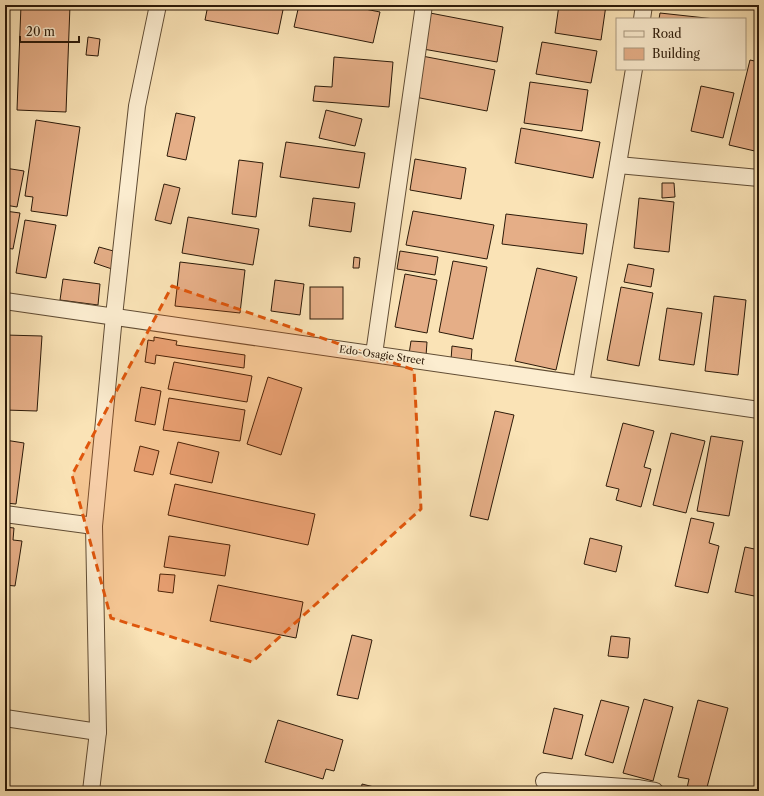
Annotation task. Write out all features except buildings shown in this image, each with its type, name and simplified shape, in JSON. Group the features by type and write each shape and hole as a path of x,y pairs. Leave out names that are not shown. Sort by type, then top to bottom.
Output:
{"street":[{"path":"91,791 98,732 94,526 114,316 137,106 158,5"},
{"path":"374,354 424,5"},
{"path":"642,18 644,5"},
{"path":"581,384 634,70"},
{"path":"618,165 759,178"},
{"name":"Edo-Osagie Street","path":"5,301 759,410"},
{"path":"5,514 94,526"},
{"path":"5,718 98,732"},
{"path":"544,781 655,791"}],"highlighted area":[{"path":"172,286 414,370 421,509 252,662 111,618 72,475"}]}
